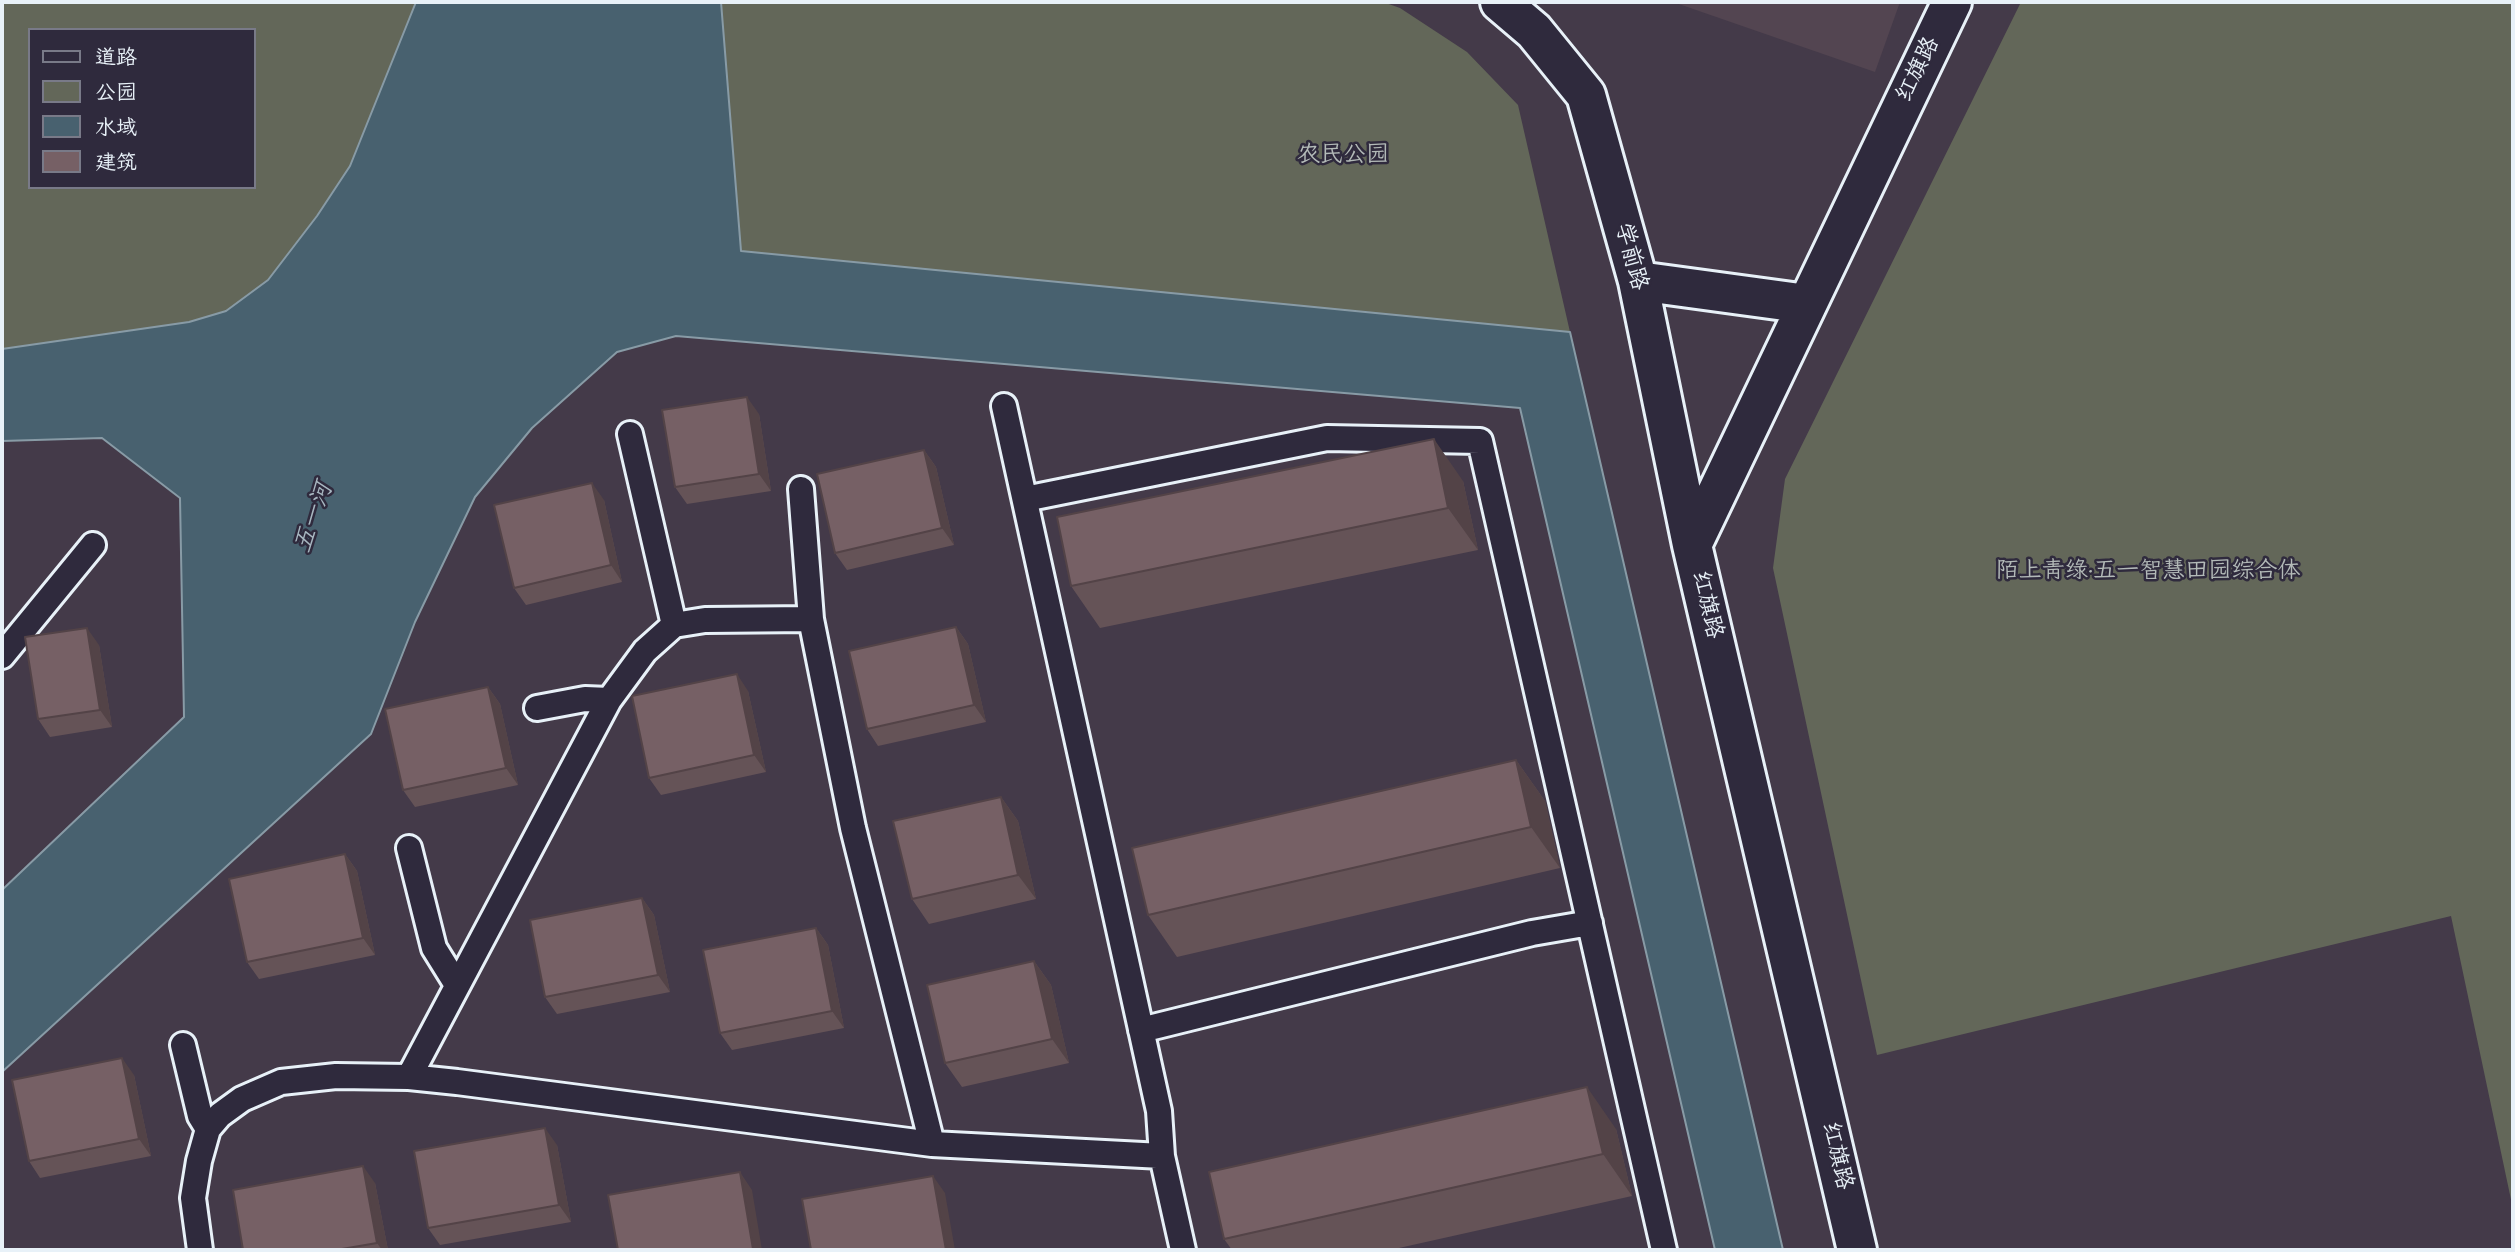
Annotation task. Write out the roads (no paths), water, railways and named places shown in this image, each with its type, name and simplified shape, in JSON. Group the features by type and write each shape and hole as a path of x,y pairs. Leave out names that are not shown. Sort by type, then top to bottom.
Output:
{"street":[{"name":"学前路","path":"1500,2 1534,31 1586,95 1638,281 1692,545"},
{"name":"红旗路","path":"1857,1250 1692,545 1952,2"},
{"path":"1638,281 1807,304"}],"lane":[{"path":"1004,406 1159,1111 1162,1156 1183,1250"},
{"path":"630,434 674,625"},
{"path":"1025,499 1327,438 1480,441 1664,1250"},
{"path":"801,489 811,619 853,828 932,1144"},
{"path":"2,656 93,545"},
{"path":"409,1077 609,700 645,651 674,625 705,620 811,619"},
{"path":"537,708 585,699 609,700"},
{"path":"409,848 434,948 457,985"},
{"path":"1141,1030 1532,933 1590,922"},
{"path":"183,1045 200,1116 208,1129"},
{"path":"200,1250 194,1198 199,1161 208,1129 219,1115 242,1099 281,1082 336,1076 409,1077 932,1144 1162,1156"}],"water":[{"name":"五一河","path":"416,2 721,2 741,251 1570,332 1783,1250 1715,1250 1520,408 676,336 617,352 532,428 475,497 415,622 371,734 2,1072 2,890 184,717 180,498 102,438 2,441 2,349 189,322 226,311 268,280 317,216 350,166"}],"park label":[{"name":"农民公园","path":"1343,156"},
{"name":"陌上青绿·五一智慧田园综合体","path":"2148,572"}]}
